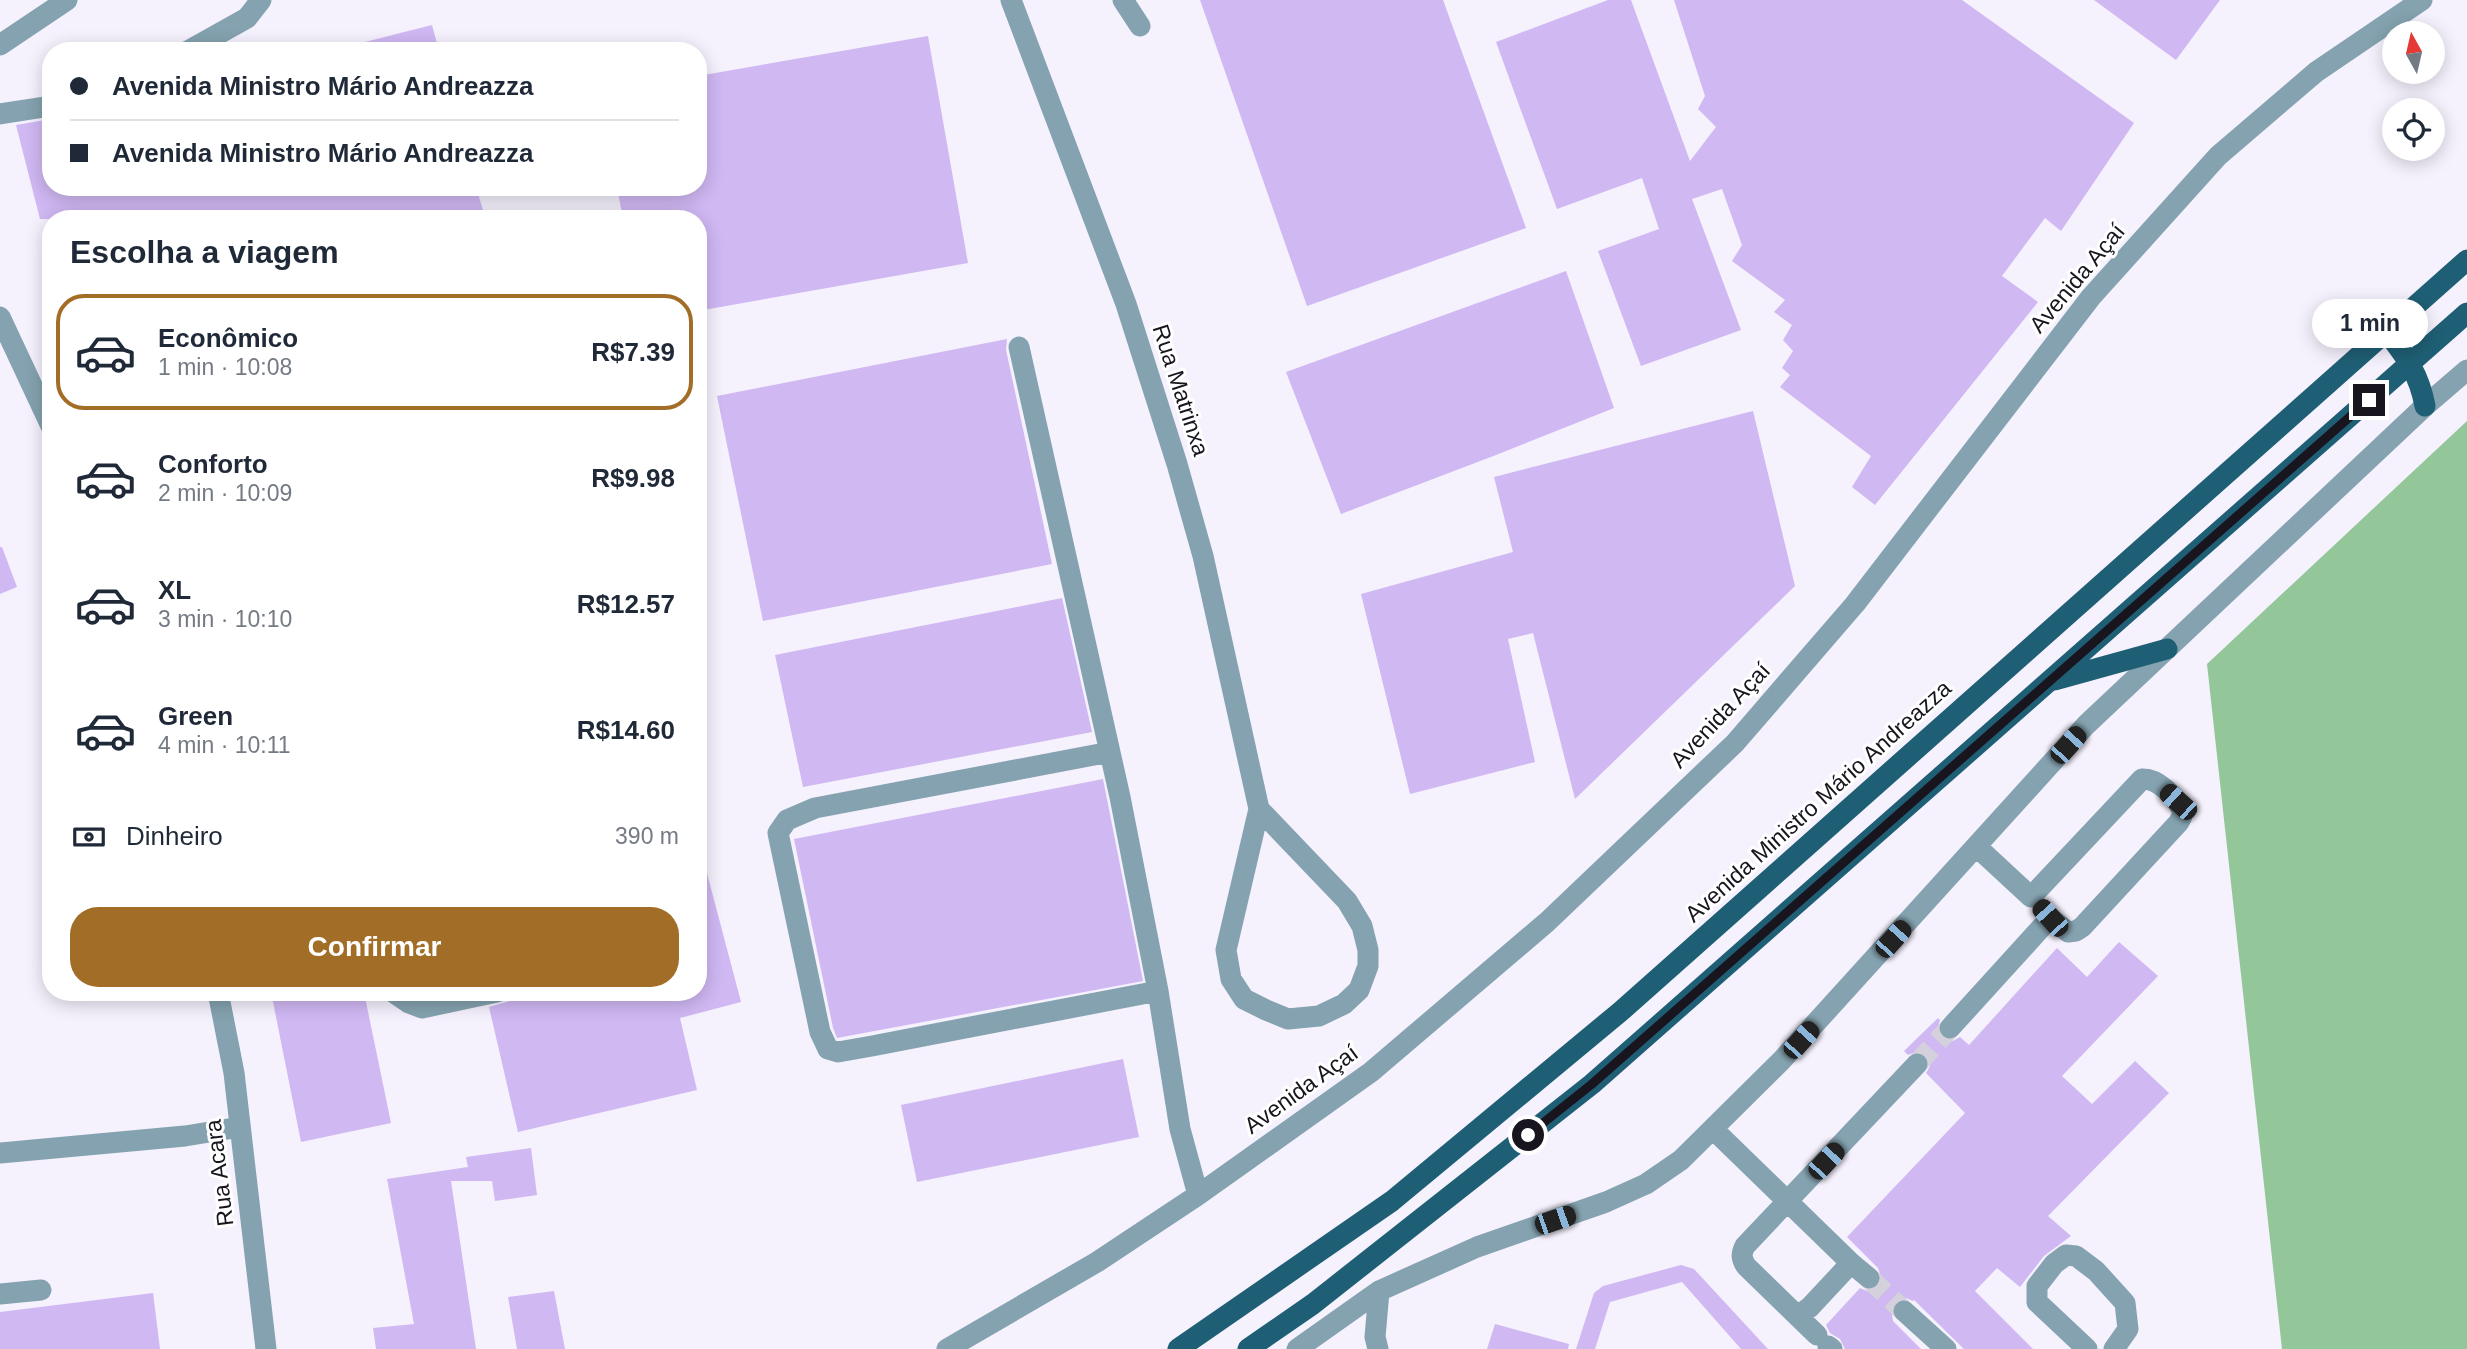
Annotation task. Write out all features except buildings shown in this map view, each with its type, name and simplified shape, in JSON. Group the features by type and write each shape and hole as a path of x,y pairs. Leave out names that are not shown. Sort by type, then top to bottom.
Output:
{"main road":[{"name":"Avenida Ministro Mário Andreazza","path":"1178,1349 1392,1200 1620,1012 2467,260"},
{"path":"1248,1349 1313,1304 1592,1084 2467,313"},
{"path":"2386,331 2411,363 2421,385 2425,406"},
{"path":"2049,681 2167,649"}],"street":[{"path":"0,45 67,0"},
{"path":"204,42 247,18 261,0"},
{"name":"Rua Matrinxa","path":"1011,0 1126,304 1203,556 1259,809 1226,950 1231,979 1244,999 1266,1010 1288,1018 1318,1016 1344,1004 1359,990 1367,966 1362,926 1347,901 1259,809"},
{"path":"1123,0 1140,26"},
{"name":"Avenida Açaí","path":"947,1349 1097,1262 1198,1195 1371,1072 1547,922 1735,743 1855,604 2091,297 2218,156 2316,72 2422,0"},
{"path":"0,114 42,107"},
{"path":"0,317 42,407"},
{"path":"1019,347 1110,752 1158,991 1180,1129 1198,1195"},
{"path":"1297,1349 1379,1292 1477,1247 1606,1202 1646,1184 1681,1160 1782,1060 2086,725 2425,406 2467,370"},
{"path":"1110,752 815,808 787,820 778,833 820,1032 828,1049 838,1052 1158,991"},
{"path":"1976,847 2050,918 2068,932 2076,932 2179,822 2182,808 2156,782 2142,779 2031,897"},
{"path":"1950,1028 2050,918"},
{"name":"Rua Acara","path":"220,1001 234,1073 266,1349"},
{"path":"406,1001 422,1008 455,1001"},
{"path":"1826,1343 1746,1266 1742,1260 1742,1252 1917,1064"},
{"path":"0,1153 185,1136 240,1127"},
{"path":"1713,1129 1869,1278"},
{"path":"2087,1349 2037,1301 2037,1286 2054,1264 2066,1255 2076,1256 2096,1271 2125,1303 2128,1329 2114,1349"},
{"path":"1798,1316 1810,1307 1851,1263"},
{"path":"0,1294 41,1290"},
{"path":"1378,1349 1375,1337 1379,1292"},
{"path":"1904,1311 1946,1349"}],"green space":[{"path":"2467,421 2467,1349 2282,1349 2207,664"}],"tunnel":[{"path":"1917,1064 1950,1028"},
{"path":"1869,1278 1904,1311"}],"route":[{"path":"1528,1135 1592,1084 2369,400"}]}
